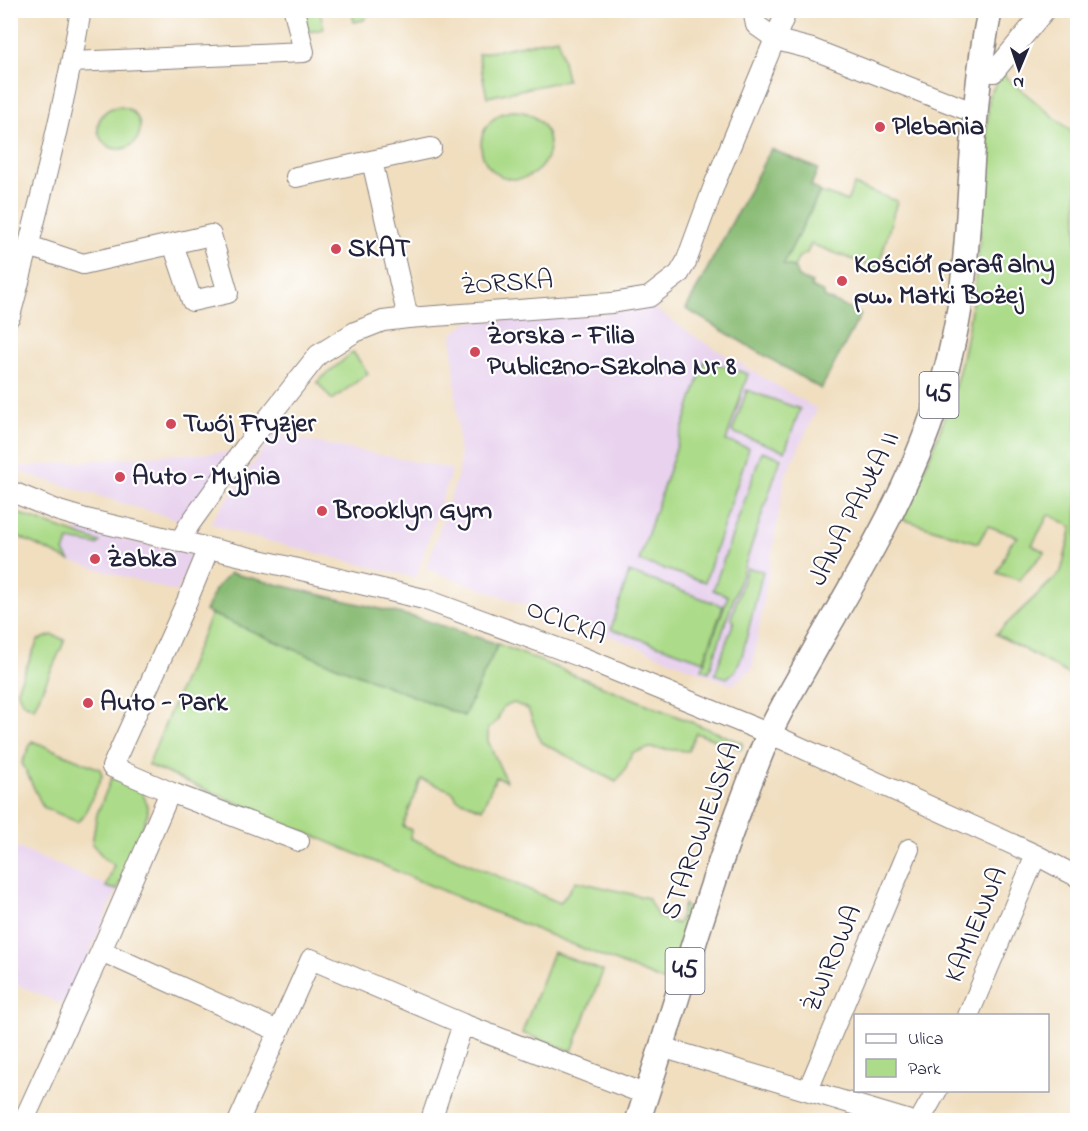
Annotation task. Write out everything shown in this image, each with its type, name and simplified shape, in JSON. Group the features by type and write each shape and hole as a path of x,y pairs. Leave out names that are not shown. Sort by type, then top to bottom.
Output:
{"main road":[{"name":"JANA PAWŁA II","path":"769,734 894,506 936,404 961,299 975,113 990,10"},
{"name":"STAROWIEJSKA","path":"638,1120 715,876 769,734"}],"street":[{"path":"10,316 29,246 72,62 81,10"},
{"path":"72,62 304,52 294,10"},
{"path":"753,10 756,25 777,40 812,49 975,113"},
{"name":"ŻORSKA","path":"180,542 189,525 246,446 318,355 355,332 383,321 408,318 612,303 650,297 669,284 680,274 686,262 715,183 777,40 787,10"},
{"path":"980,71 994,72 1046,10"},
{"path":"296,177 431,148"},
{"path":"372,161 408,318"},
{"path":"29,246 83,264 173,244"},
{"name":"OCICKA","path":"10,492 59,511 180,542 424,598 579,656 769,734 1036,855 1077,877"},
{"path":"209,548 188,601 112,767 170,792 299,841"},
{"path":"24,1120 170,792"},
{"name":"ŻWIROWA","path":"808,1090 909,849"},
{"name":"KAMIENNA","path":"969,1014 1036,855"},
{"path":"101,951 278,1032"},
{"path":"239,1120 311,959 463,1024 647,1095"},
{"path":"431,1120 463,1024"},
{"path":"662,1047 907,1120"},
{"path":"920,1120 936,1092"}],"shaded area":[{"path":"654,308 697,338 817,409 785,477 752,669 732,685 603,633 426,569 460,462 452,335 467,322 571,317"},
{"path":"274,434 452,469 416,578 244,535 210,523"},
{"path":"238,452 185,522 20,472 19,467 159,455"},
{"path":"77,529 192,555 177,592 70,561 64,552 69,540 74,542"},
{"path":"11,845 117,890 66,1006 11,982"}],"green space":[{"path":"352,10 369,11 364,20 354,22"},
{"path":"320,11 324,29 308,32 305,15"},
{"path":"558,38 567,80 487,97 478,54"},
{"path":"1002,74 1077,136 1077,679 996,634 1061,572 1072,527 1049,514 1032,545 1045,552 1019,580 997,573 1011,543 1018,537 988,526 978,543 902,519 941,428 959,371 977,268 989,95"},
{"path":"119,107 134,113 140,128 134,143 119,149 104,143 98,128 104,113"},
{"path":"522,111 534,117 543,126 549,138 547,158 539,169 522,179 508,179 491,169 483,158 481,138 491,121 502,113"},
{"path":"771,149 818,169 811,186 820,191 783,265 794,267 798,277 812,283 811,287 824,293 824,297 861,314 821,389 686,309"},
{"path":"854,185 897,201 878,269 811,244 807,253 799,257 794,267 783,265 820,192 847,201"},
{"path":"353,352 368,373 332,400 317,382"},
{"path":"705,360 748,374 726,441 749,448 705,582 639,561"},
{"path":"747,390 800,409 785,451 732,432"},
{"path":"762,451 781,458 709,672 702,669 728,596 713,590"},
{"path":"11,511 100,542 97,545 69,540 64,552 70,561 11,533"},
{"path":"747,568 763,571 742,656 735,671 727,678 715,674 734,621 731,618"},
{"path":"629,572 723,606 704,661 611,629"},
{"path":"230,573 418,618 498,644 464,716 300,652 205,611 216,588"},
{"path":"211,614 464,716 498,644 743,743 741,749 696,733 688,751 650,748 632,753 625,770 616,782 541,742 528,709 514,703 503,707 497,721 488,729 488,741 506,781 496,777 482,809 457,799 452,791 421,779 403,826 411,830 410,838 560,903 576,881 648,898 658,917 678,924 684,904 690,912 668,983 476,905 148,765"},
{"path":"52,635 65,640 34,708 22,702 17,689 38,640"},
{"path":"32,741 100,769 102,776 83,817 77,822 43,807 22,763"},
{"path":"112,777 138,788 147,804 148,813 117,890 106,887 114,865 105,859 92,844 97,814"},
{"path":"553,952 603,971 572,1051 522,1033"}],"place":[{"name":"Plebania","path":"880,127"},
{"name":"SKAT","path":"336,249"},
{"name":"Kościół parafialny pw. Matki Bożej","path":"842,281"},
{"name":"Żorska - Filia Publiczno-Szkolna Nr 8","path":"475,352"},
{"name":"Twój Fryzjer","path":"171,424"},
{"name":"Auto - Myjnia","path":"120,477"},
{"name":"Brooklyn Gym","path":"322,511"},
{"name":"Żabka","path":"95,559"},
{"name":"Auto - Park","path":"88,703"}]}
